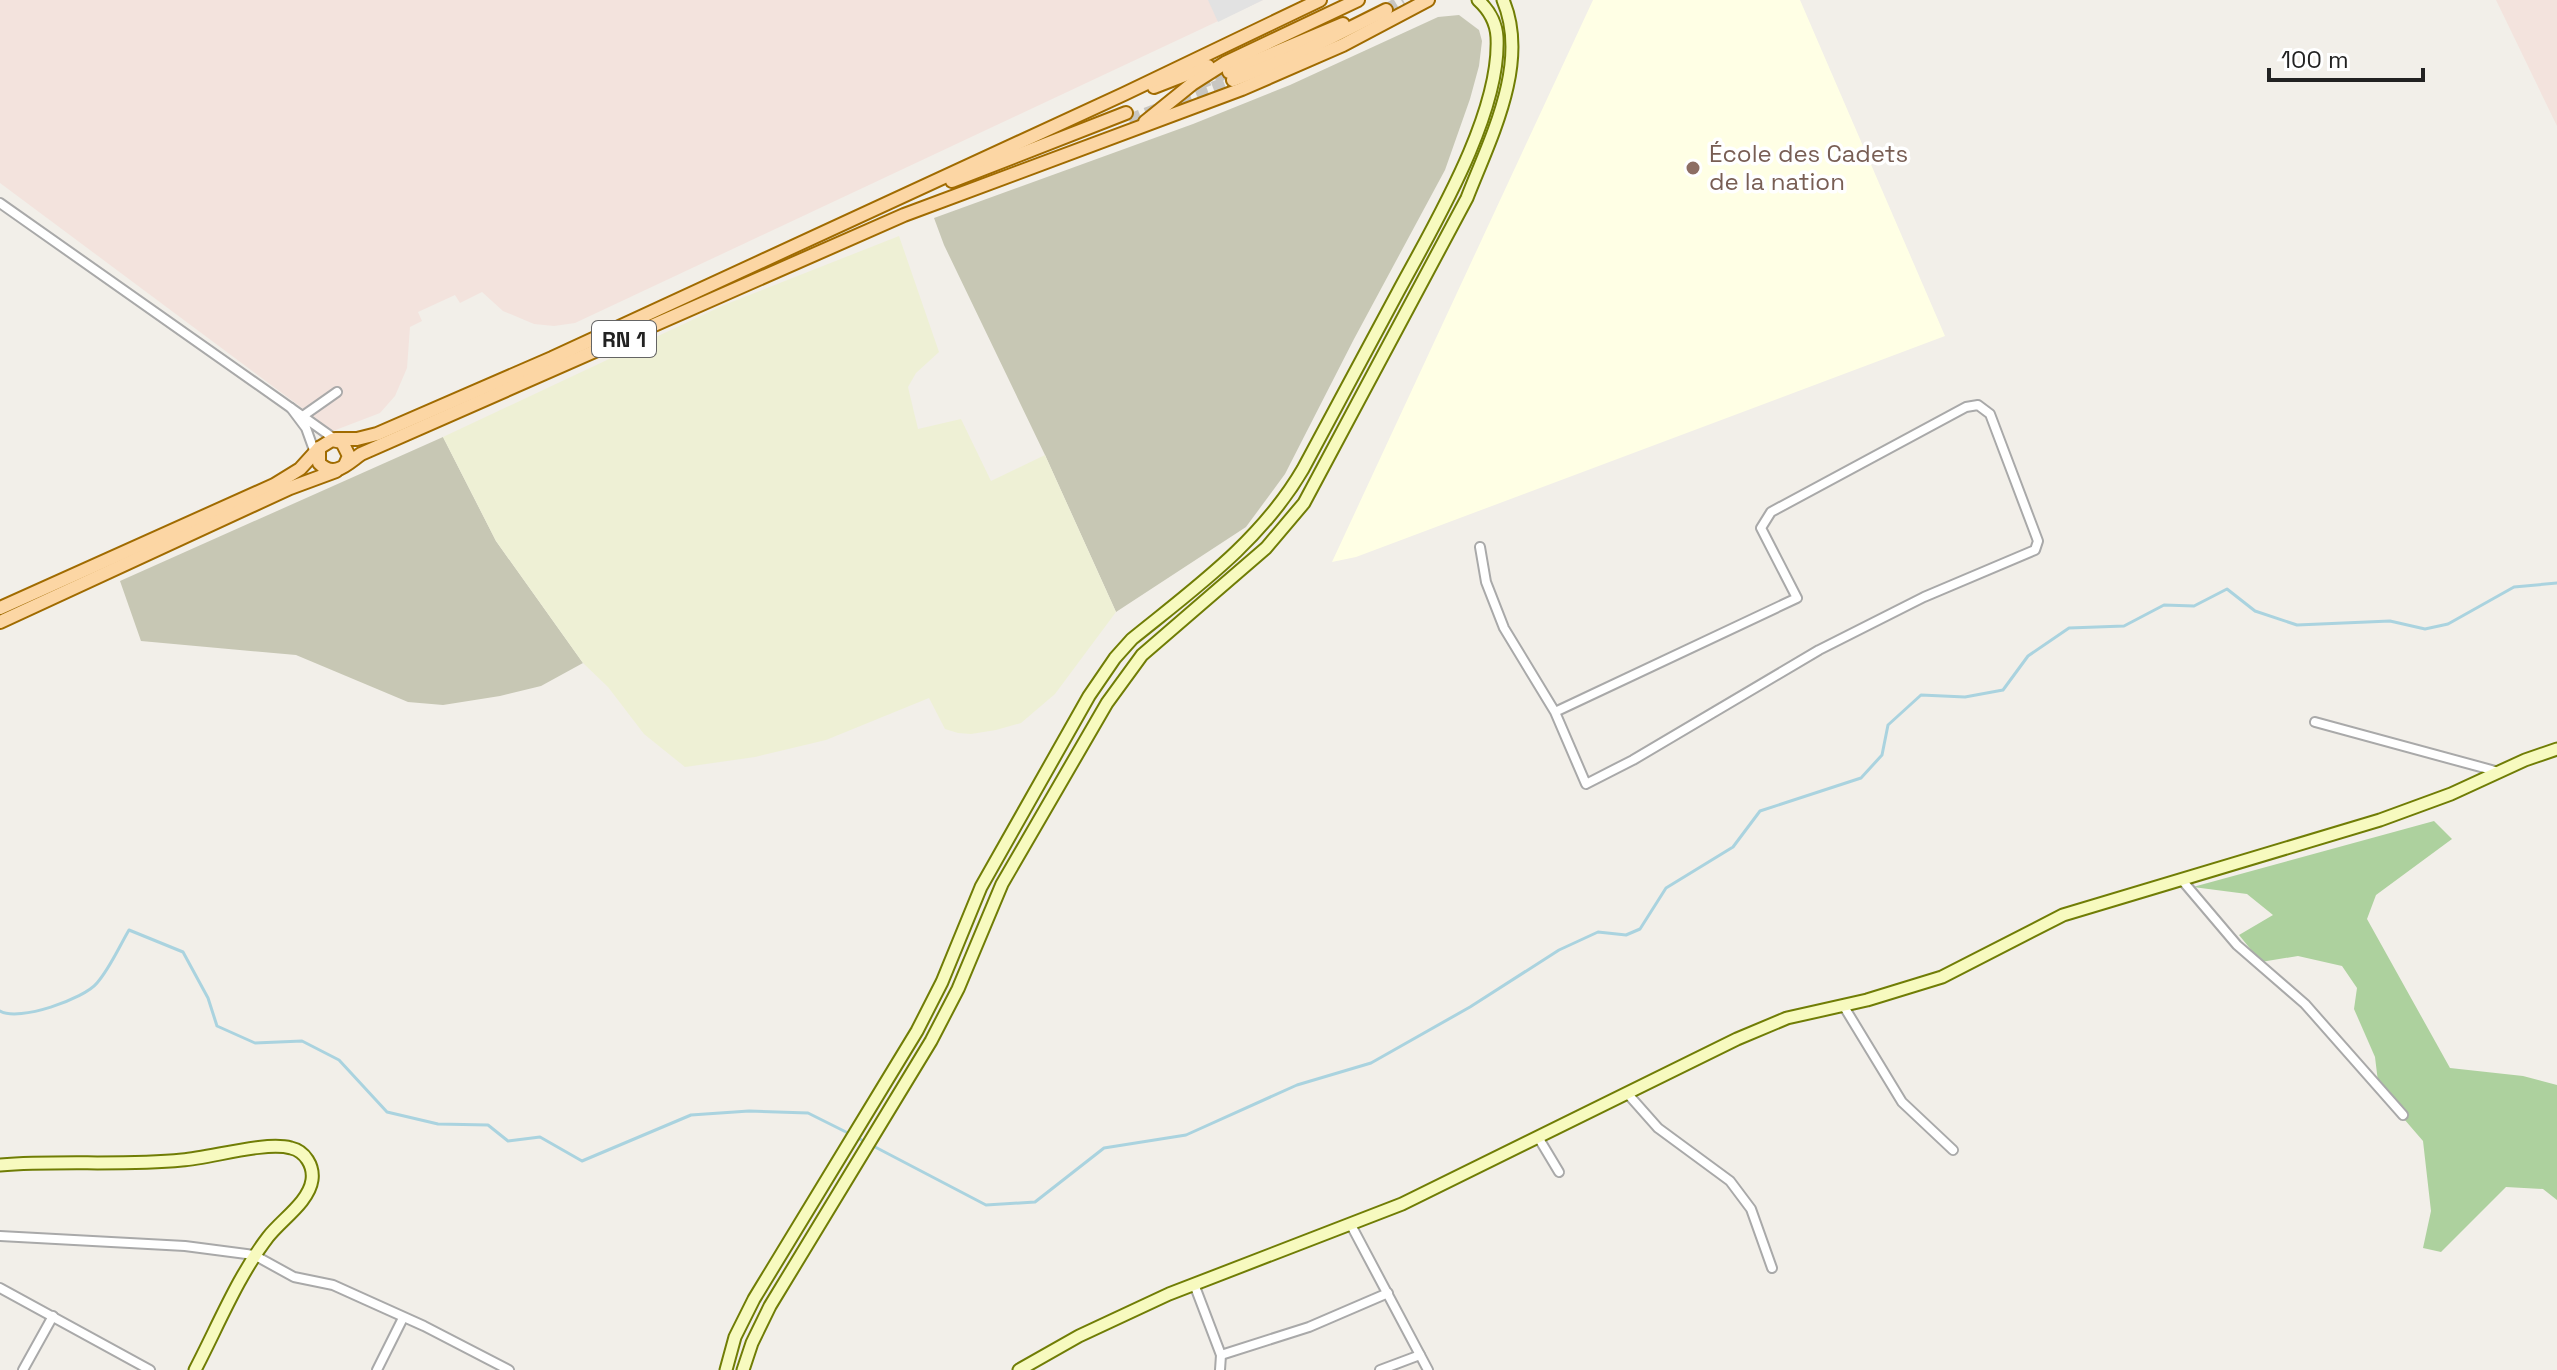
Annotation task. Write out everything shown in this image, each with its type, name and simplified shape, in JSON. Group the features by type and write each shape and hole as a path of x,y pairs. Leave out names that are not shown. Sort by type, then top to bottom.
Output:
{"main road":[{"path":"1124,94 1320,0"},
{"path":"1124,94 1158,86 1203,68 1344,0"},
{"path":"888,202 917,195 1130,121 1217,68 1358,0"},
{"name":"RN 1","path":"0,622 290,488 341,468 361,454 904,215 1130,121 1242,89 1343,45 1428,0"},
{"path":"1231,76 1296,55 1384,7"},
{"name":"RN 1","path":"335,440 357,439 407,422 1124,94"},
{"path":"0,608 274,485 300,469 317,453 335,440 348,451 341,468 322,467 317,453"}],"street":[{"path":"726,1370 754,1299 923,1019 942,982 981,887 1089,696 1132,639 1254,536 1290,491 1303,469 1451,193 1475,135 1492,77 1497,35 1492,19 1478,0"},
{"path":"744,1366 770,1306 931,1041 958,989 996,897 1120,683 1142,655 1176,623 1266,548 1304,503 1467,198 1503,100 1509,71 1512,25 1503,0"},
{"path":"0,203 335,440"},
{"path":"301,418 337,392"},
{"path":"1480,547 1486,582 1504,628 1555,712 1586,784 1633,760 1819,650 1924,597 2035,550 2038,541 1990,414 1978,405 1966,407 1771,512 1761,528 1797,598 1555,712"},
{"path":"301,418 317,453"},
{"path":"2315,722 2501,773"},
{"path":"1019,1370 1122,1315 1402,1204 1787,1018 1942,977 2063,915 2380,820 2557,749"},
{"path":"2181,879 2237,945 2305,1004 2403,1115"},
{"path":"1843,1005 1902,1102 1953,1150"},
{"path":"1627,1093 1658,1128 1730,1181 1751,1209 1772,1268"},
{"path":"1538,1137 1559,1172"},
{"path":"0,1165 183,1160 290,1147 302,1152 309,1161 312,1183 306,1196 279,1223 254,1255 195,1370"},
{"path":"1351,1225 1428,1370"},
{"path":"0,1236 185,1246 254,1255 294,1277 333,1285 424,1326 509,1370"},
{"path":"1194,1284 1221,1355 1220,1370"},
{"path":"0,1288 150,1370"},
{"path":"1221,1355 1309,1327 1388,1293"},
{"path":"23,1370 53,1316"},
{"path":"377,1370 403,1318"},
{"path":"1380,1370 1420,1355"}],"shaded area":[{"path":"0,0 1263,0 575,323 554,326 534,324 503,311 482,292 460,303 455,295 418,312 422,321 410,327 407,368 395,396 380,413 333,431 0,183"},
{"path":"1208,0 1263,0 1218,22"},
{"name":"École des Cadets de la nation","path":"1593,0 1800,0 1945,336 1356,557 1332,562"},
{"path":"2496,0 2557,0 2557,126"},
{"path":"1459,15 1479,30 1482,41 1470,99 1445,170 1285,474 1246,527 1116,612 934,218 1193,124 1290,85 1438,17"},
{"path":"899,236 939,352 916,373 908,387 918,429 961,419 991,481 1045,455 1116,612 1055,694 1021,723 971,734 958,733 945,729 929,698 826,740 755,757 685,767 644,734 608,687 583,663 496,541 443,437 724,305"},
{"path":"443,437 496,541 583,663 541,686 443,705 408,702 296,655 141,641 120,581"}],"green space":[{"path":"2434,821 2452,839 2376,895 2367,919 2450,1068 2523,1076 2557,1085 2557,1200 2543,1189 2506,1187 2441,1252 2423,1248 2431,1211 2423,1141 2379,1090 2375,1057 2354,1009 2357,988 2342,966 2298,956 2261,962 2239,935 2273,915 2247,894 2193,887"}],"waterway":[{"path":"856,1137 986,1205 1035,1202 1104,1148 1186,1135 1297,1085 1371,1063 1470,1007 1559,950 1598,932 1626,935 1640,929 1666,888 1733,847 1760,811 1861,778 1882,755 1888,725 1921,695 1965,697 2003,690 2028,656 2069,628 2124,626 2164,605 2194,606 2227,589 2255,611 2297,625 2390,621 2425,629 2448,624 2514,587 2557,583"},
{"path":"0,1011 21,1014 79,996 97,983 129,930 183,952 208,998 217,1026 255,1043 302,1041 339,1060 387,1112 438,1124 488,1125 508,1141 540,1137 582,1161 691,1115 749,1111 808,1113 850,1134"}],"tunnel":[{"path":"1386,10 1403,0"},
{"path":"1198,84 1229,72"},
{"path":"1129,120 1233,80"}],"place":[{"name":"École des Cadets de la nation","path":"1693,168"}]}
